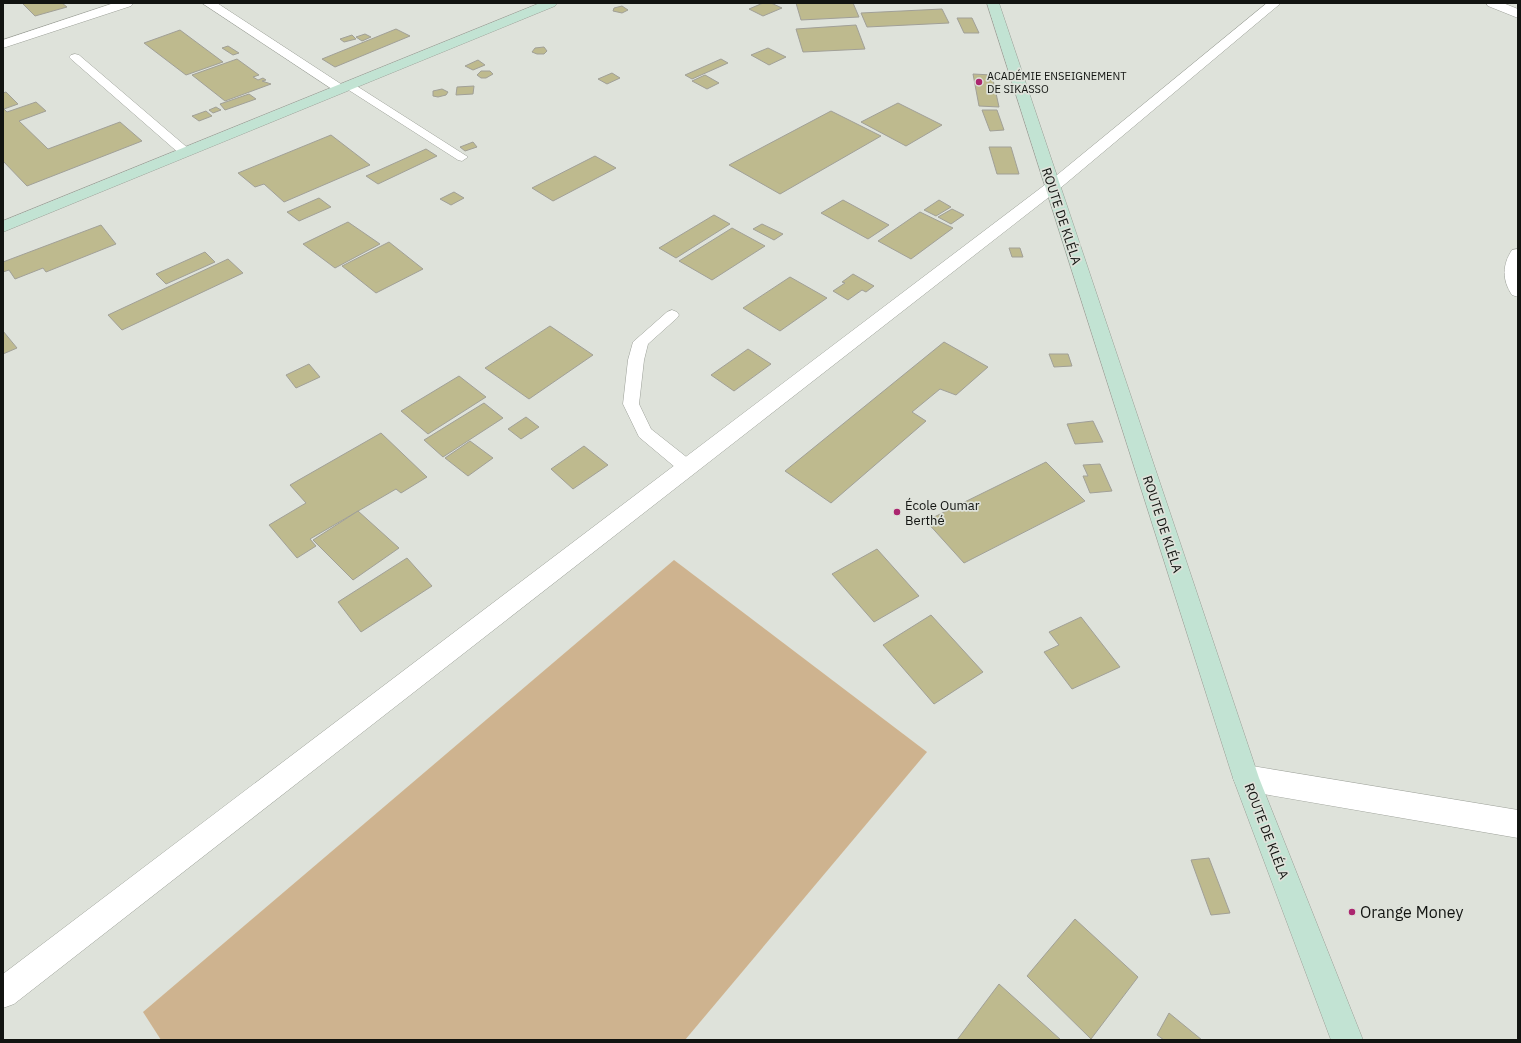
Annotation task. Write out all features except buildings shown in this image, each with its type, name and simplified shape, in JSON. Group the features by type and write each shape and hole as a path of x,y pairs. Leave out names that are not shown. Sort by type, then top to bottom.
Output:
{"main road":[{"path":"3,227 551,3"},
{"name":"ROUTE DE KLÉLA","path":"993,3 1246,778 1347,1040"}],"street":[{"path":"3,44 127,3"},
{"path":"208,3 344,87"},
{"path":"3,994 1052,187 1275,3"},
{"path":"1492,3 1518,14"},
{"path":"1518,254 1513,261 1512,277 1518,291"},
{"path":"1246,778 1518,824"}],"lane":[{"path":"75,57 185,152"},
{"path":"344,87 462,157"},
{"path":"672,315 641,342 636,360 631,404 645,433 688,468"}],"shaded area":[{"path":"674,560 927,752 685,1040 161,1040 143,1012"}],"place":[{"name":"ACADÉMIE ENSEIGNEMENT DE SIKASSO","path":"979,82"},
{"name":"École Oumar Berthé","path":"897,512"},
{"name":"Orange Money","path":"1352,912"}]}
